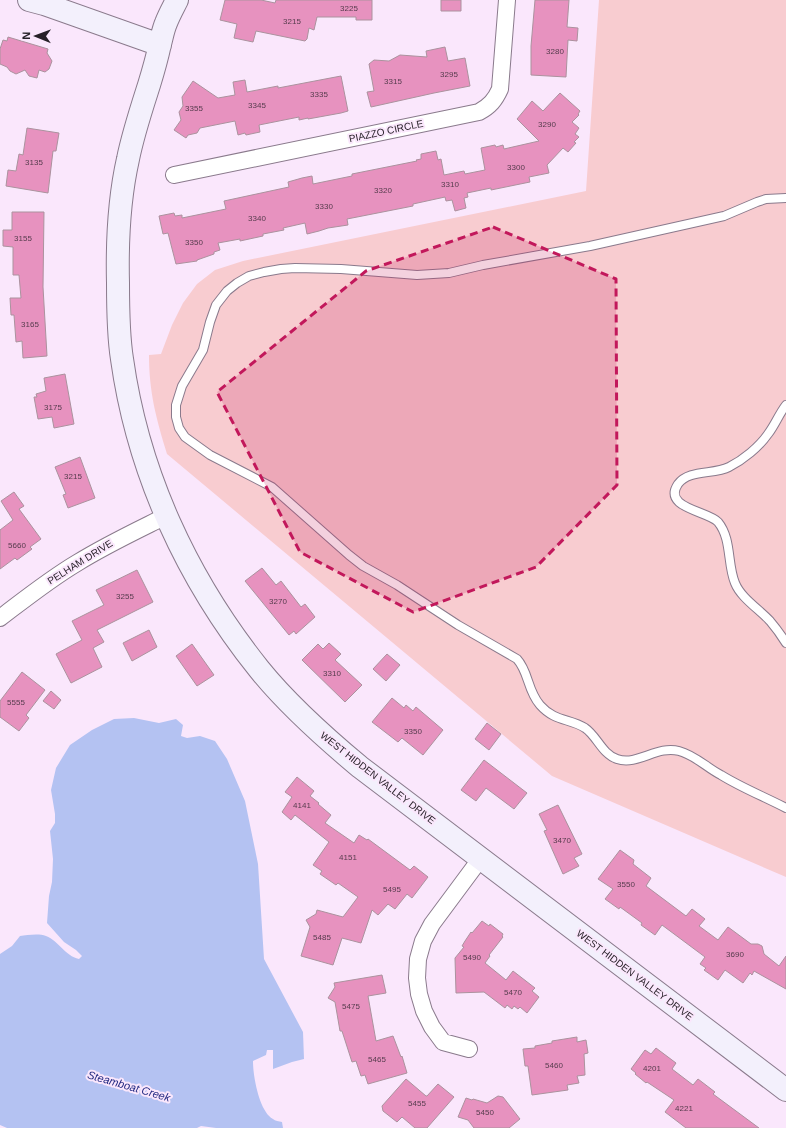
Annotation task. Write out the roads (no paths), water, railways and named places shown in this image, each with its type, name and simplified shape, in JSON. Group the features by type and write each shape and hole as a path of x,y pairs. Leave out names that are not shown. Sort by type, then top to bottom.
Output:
{"street":[{"path":"29,0 160,45"},
{"name":"WEST HIDDEN VALLEY DRIVE","path":"177,0 165,24 127,161 121,209 118,256 118,309 122,358 128,393 141,449 166,516 186,559 229,630 260,670 291,705 324,736 360,767 786,1090"},
{"name":"PIAZZO CIRCLE","path":"174,175 479,112 489,106 496,99 500,89 507,0"},
{"name":"PELHAM DRIVE","path":"0,618 32,593 75,563 120,538 166,516"},
{"path":"469,1049 443,1042 432,1027 424,1011 419,994 417,978 418,959 432,924 481,858"}],"lane":[{"path":"786,198 766,199 724,216 590,246 496,262 449,273 417,275 341,269 295,268 281,269 249,276 237,283 216,305 203,350 182,386 176,406 176,417 179,428 185,437 210,454 272,487 348,555 363,566 397,585 458,626 517,659 522,665 530,689 540,705 557,718 584,727 610,755 617,759 628,761 662,750 679,751 689,755 723,777 786,808"},
{"path":"786,405 768,434 744,457 724,470 692,475 684,479 676,488 676,494 681,505 688,509 710,516 717,522 726,540 735,583 743,595 769,620 786,643"}],"water":[{"name":"Steamboat Creek","path":"134,718 159,723 176,719 183,725 181,736 187,738 200,736 215,741 227,759 245,801 258,864 264,959 303,1032 304,1059 273,1069 273,1050 267,1050 266,1055 253,1061 258,1093 264,1109 274,1120 282,1122 283,1128 216,1128 201,1126 197,1128 7,1128 0,1125 0,954 12,946 20,936 37,934 51,938 66,952 74,957 79,959 82,956 64,942 47,923 53,859 50,831 55,823 51,790 56,768 70,745 92,730 114,719"}]}
